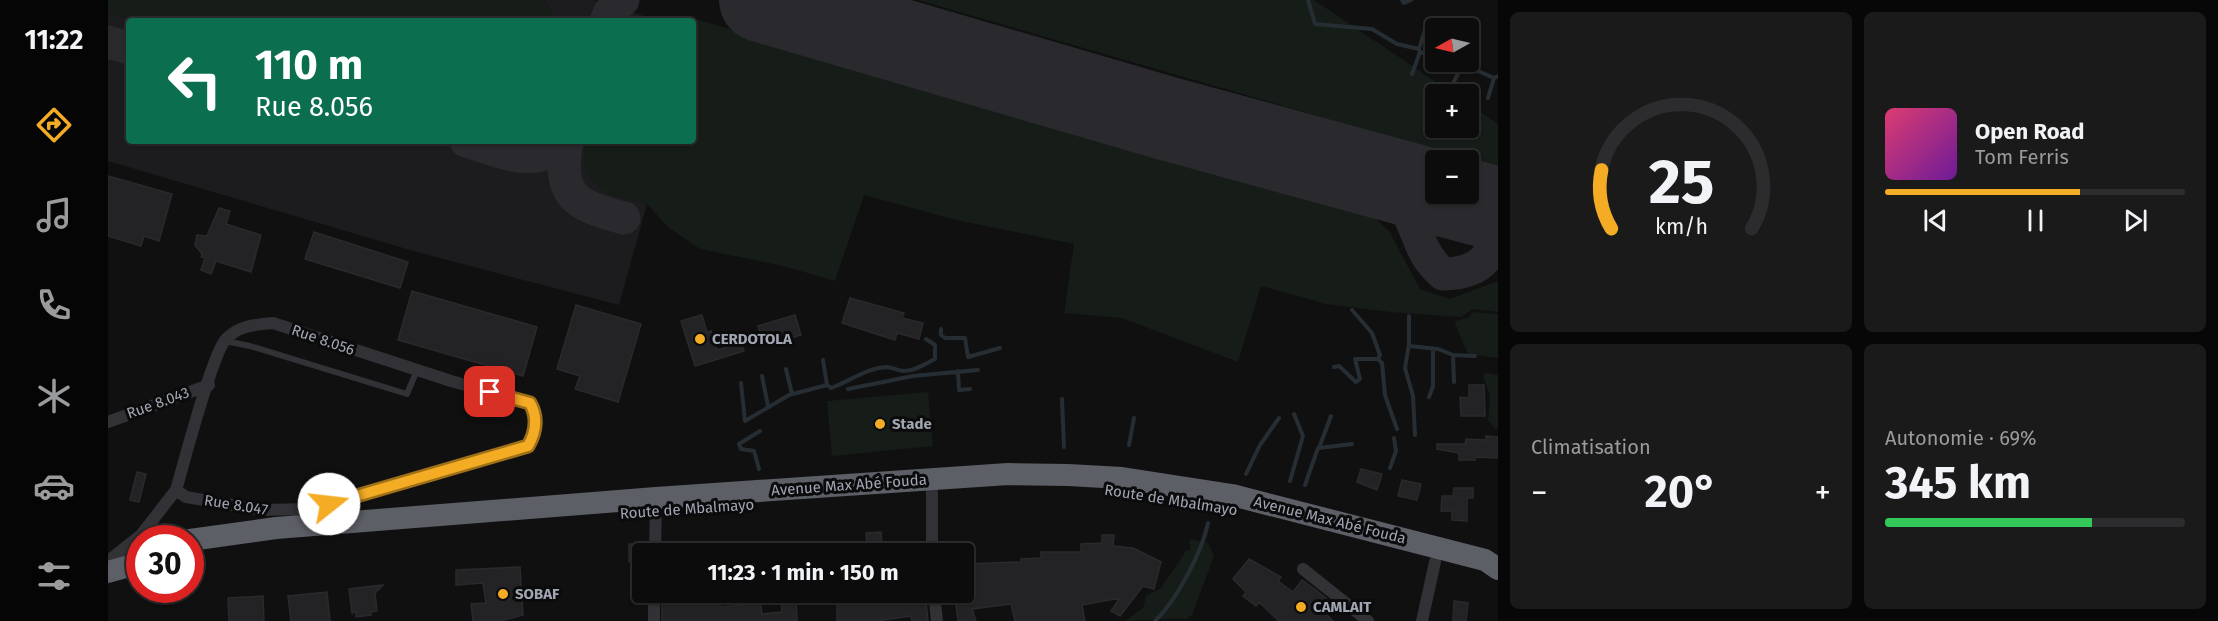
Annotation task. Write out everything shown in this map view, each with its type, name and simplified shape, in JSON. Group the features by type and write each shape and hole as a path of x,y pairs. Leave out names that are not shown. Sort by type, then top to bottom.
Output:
{"highway":[{"name":"Avenue Max Abé Fouda","path":"204,538 276,528 656,505 1008,474 1122,478 1232,495 1485,560 1498,569"},
{"name":"Route de Mbalmayo","path":"204,550 276,539 656,505 1064,486 1124,490 1231,508 1435,562 1498,574"},
{"path":"109,563 126,556"},
{"path":"109,563 126,563"}],"street":[{"name":"Rue 8.056","path":"225,341 244,325 273,323 417,370 530,403 536,413 534,436 528,446"},
{"path":"109,563 141,535 176,490 225,341"},
{"name":"Rue 8.043","path":"108,422 209,385"},
{"name":"Rue 8.047","path":"176,490 186,497 262,510 310,510 528,446"},
{"path":"932,492 932,543"},
{"path":"655,543 656,505"},
{"path":"1422,621 1435,562"},
{"path":"1303,569 1359,618"},
{"path":"654,603 654,621"},
{"path":"935,603 937,621"}],"lane":[{"path":"225,341 407,394 417,370"}],"shaded area":[{"path":"108,0 544,0 553,18 127,18 108,13"},
{"path":"544,0 594,0 651,18 553,18"},
{"path":"918,0 1314,0 1439,84 1425,84 1425,138 1479,138 1479,111 1498,124 1498,168 1479,162 1479,150 1436,150"},
{"path":"108,13 127,18 126,144 586,144 610,194 647,204 619,305 417,252 108,161"},
{"path":"696,20 1341,206 1375,218 1389,231 1420,289 1450,299 1498,281 1498,312 1473,309 1461,317 1390,312 1326,304 1261,286 1238,362 1122,318 1064,313 1074,244 961,221 864,195 835,281 783,266 700,249 668,227 647,204 610,194 591,180 585,164 584,144 696,144"},
{"path":"1472,312 1498,314 1498,358 1468,354 1455,324 1456,321 1470,317"},
{"path":"1487,373 1498,375 1498,429 1494,428 1488,420 1490,396 1483,375"},
{"name":"Stade","path":"928,392 933,446 832,456 827,401"},
{"path":"1191,539 1208,543 1214,556 1192,615 1186,619 1125,621 1143,608 1146,596 1161,588 1186,551 1191,549 1189,542"}],"building":[{"path":"108,176 172,194 159,241 144,236 141,246 108,236"},
{"path":"219,208 230,211 226,224 261,235 251,272 216,261 211,274 201,270 205,258 201,257 202,254 195,245 197,235 207,236"},
{"path":"314,232 408,262 400,288 305,259"},
{"path":"412,291 537,327 523,376 398,340"},
{"path":"850,298 904,313 902,318 923,323 919,339 897,333 895,340 842,323"},
{"path":"576,305 641,324 618,402 575,389 580,376 557,369"},
{"name":"CERDOTOLA","path":"702,315 707,332 711,331 717,350 741,343 744,351 695,366 681,321"},
{"path":"795,315 801,335 764,346 758,326"},
{"path":"1469,385 1484,385 1485,416 1461,416 1460,397 1469,398"},
{"path":"1486,436 1498,437 1498,458 1475,457 1475,460 1459,460 1459,453 1437,449 1437,444 1465,444 1466,439 1486,440"},
{"path":"1361,469 1382,474 1377,490 1357,482"},
{"path":"137,472 146,474 139,502 130,500"},
{"path":"1402,480 1421,484 1417,500 1398,496"},
{"path":"1454,488 1473,488 1473,498 1467,498 1467,521 1452,520 1452,511 1441,511 1442,496 1453,496"},
{"path":"881,532 882,543 867,543 866,533"},
{"path":"1102,535 1114,535 1113,546 1133,548 1161,562 1154,589 1143,586 1120,616 1111,611 1120,598 1082,605 1085,621 1015,621 1011,604 972,609 976,621 958,621 956,603 974,603 974,564 1021,562 1021,559 1041,558 1041,552 1081,552 1081,544 1102,543"},
{"path":"629,544 632,544 632,562 629,562"},
{"path":"1249,559 1281,577 1278,581 1293,592 1302,580 1316,590 1330,603 1323,611 1333,621 1279,621 1259,602 1256,606 1243,596 1246,592 1233,579"},
{"name":"SOBAF","path":"520,567 523,615 500,621 473,621 471,604 486,603 483,583 456,585 456,570"},
{"path":"383,585 375,593 377,611 371,612 371,615 356,617 356,612 352,613 349,589"},
{"path":"327,592 330,621 291,621 288,596"},
{"path":"263,596 264,621 229,621 228,598"},
{"path":"1454,601 1468,603 1466,621 1453,621"},
{"path":"662,603 720,603 720,607 760,603 762,614 782,612 781,603 796,603 797,621 662,621"},
{"path":"837,603 926,603 928,621 912,621 911,616 877,621 837,621"}],"waterway":[{"path":"1308,0 1315,24 1372,29 1397,44 1419,49 1425,30"},
{"path":"1402,0 1404,3 1411,0"},
{"path":"1412,74 1420,52 1425,53"},
{"path":"1479,71 1494,78 1498,76"},
{"path":"1453,84 1459,72"},
{"path":"1488,98 1494,78"},
{"path":"1352,310 1372,333 1380,355 1378,359 1382,363 1385,395 1397,429"},
{"path":"1409,316 1409,344 1405,368 1413,396 1415,435"},
{"path":"941,329 941,335 945,338 965,338 968,357 1000,348"},
{"path":"741,383 745,421 789,395 827,385 831,388 879,368 889,367 904,371 920,367 935,359 935,345 926,339"},
{"path":"1409,346 1438,349 1453,355 1475,356"},
{"path":"1429,397 1433,386 1433,350"},
{"path":"1453,355 1454,382"},
{"path":"1334,367 1339,366 1356,382 1360,379 1355,359 1378,359"},
{"path":"823,360 827,385"},
{"path":"786,369 792,394"},
{"path":"848,389 913,376 978,370"},
{"path":"958,371 959,390 970,389"},
{"path":"762,376 768,406"},
{"path":"1062,399 1064,447"},
{"path":"1290,481 1303,436 1294,414"},
{"path":"1331,416 1319,448 1352,444"},
{"path":"1129,445 1134,418"},
{"path":"1246,474 1260,445 1279,418"},
{"path":"759,469 754,451 741,449 739,444 760,431"},
{"path":"1390,468 1396,451 1394,438"},
{"path":"1305,485 1318,448"},
{"path":"1155,621 1172,601 1188,575 1208,523"}],"taxiway":[{"path":"607,18 610,12 623,0"},
{"path":"108,42 126,47"},
{"path":"476,144 505,153 530,157 542,155 561,144"},
{"path":"567,144 565,174 567,186 573,195 593,208 624,218"},
{"path":"1355,170 1377,181 1402,203 1429,259 1443,274 1473,268 1489,254 1494,231 1493,202 1479,191"},
{"path":"1414,186 1425,184"}],"runway":[{"path":"761,0 1169,119 1425,189"},
{"path":"1479,204 1498,209"}],"place":[{"name":"CERDOTOLA","path":"700,339"},
{"name":"Stade","path":"880,424"},
{"name":"SOBAF","path":"503,594"},
{"name":"CAMLAIT","path":"1301,607"}],"route":[{"path":"329,504 528,446 534,436 536,413 530,403 490,392"}]}
